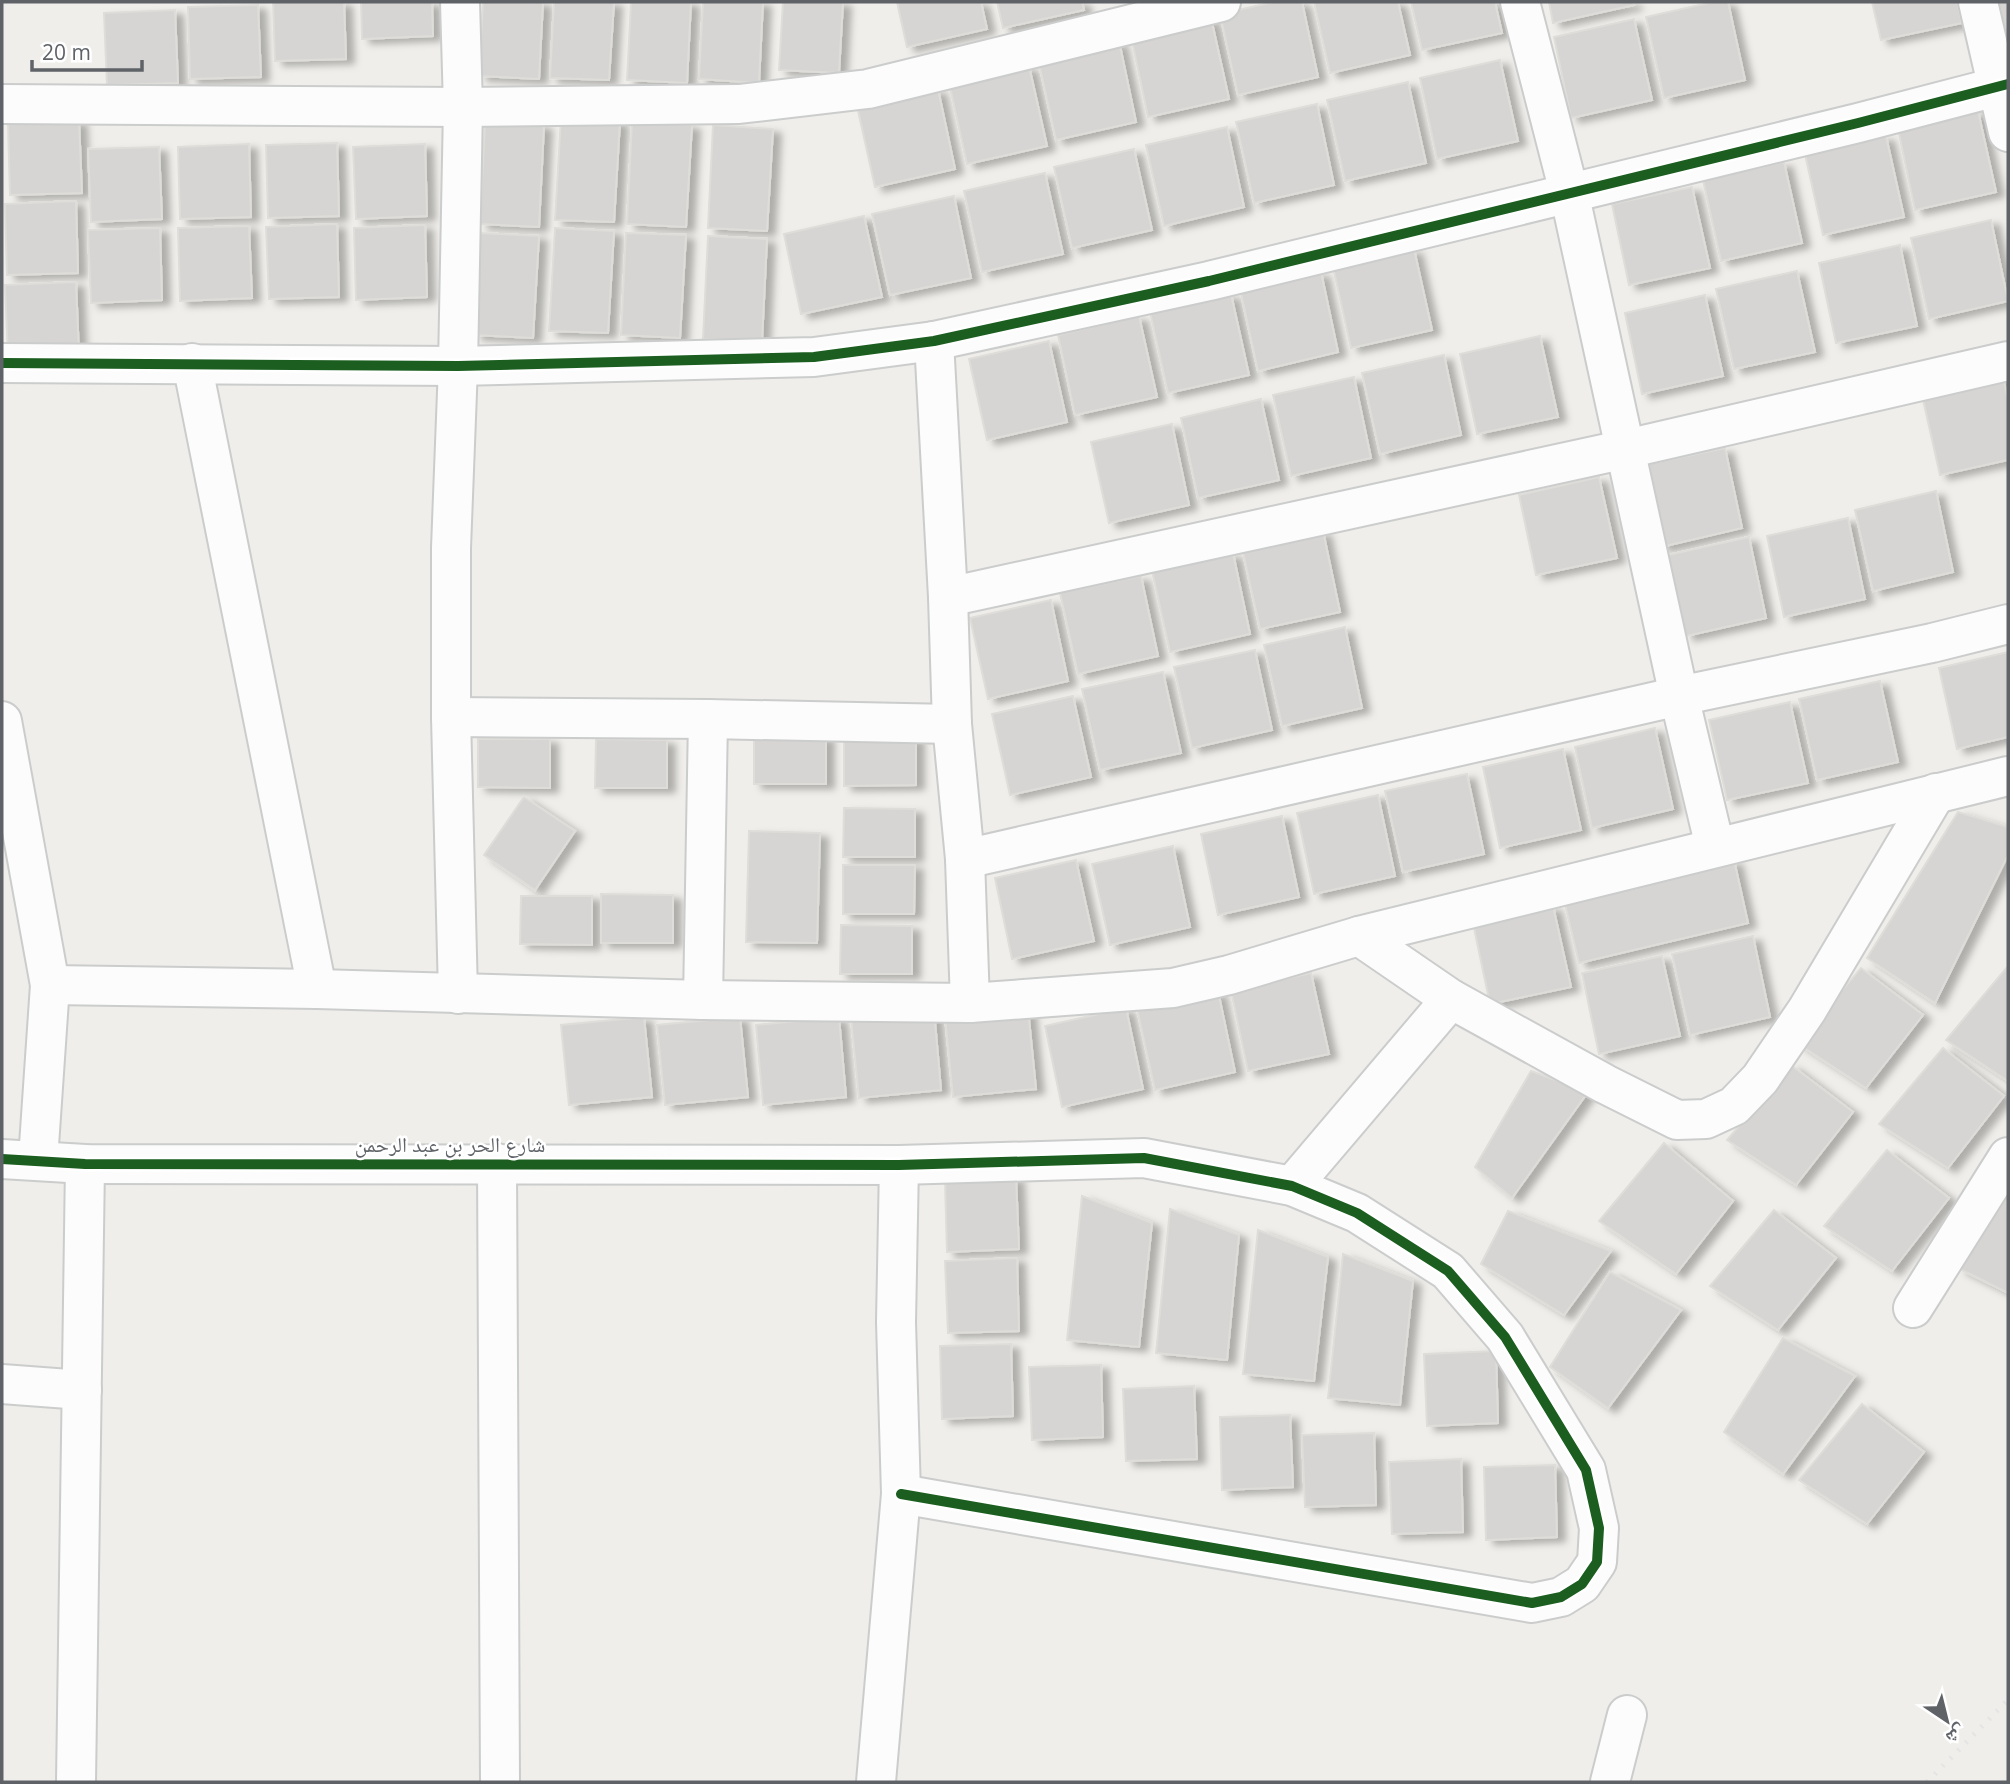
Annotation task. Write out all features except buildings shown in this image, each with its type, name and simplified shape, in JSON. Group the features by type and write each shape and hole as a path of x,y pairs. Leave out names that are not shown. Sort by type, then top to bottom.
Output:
{"street":[{"path":"458,995 451,717 451,548 463,107 460,2"},
{"path":"2,104 463,107 739,104 868,89 1222,2"},
{"path":"1520,2 1569,192 1679,696 1715,847"},
{"path":"1978,2 2003,85 2008,132"},
{"path":"2,363 458,366 814,357 934,341 1209,281 1858,123 2003,85"},
{"path":"934,341 952,724 965,859 970,1003"},
{"path":"948,597 1626,449 2008,361"},
{"path":"192,363 317,989"},
{"path":"965,859 2008,624"},
{"path":"451,717 952,724"},
{"path":"703,1000 708,719"},
{"path":"2,721 50,985 20,1159"},
{"path":"50,985 317,989 703,1000 970,1003 1173,988 1229,975 1359,936 2008,776"},
{"path":"1359,936 1451,999 1605,1084 1676,1120 1706,1119 1734,1106 1760,1079 1807,1010 1936,793"},
{"path":"1292,1186 1451,999"},
{"path":"1913,1308 2008,1157"},
{"name":"شارع الحر بن عبد الرحمن","path":"20,1159 85,1164 899,1165 1144,1158 1292,1186 1357,1213 1448,1271 1505,1336 1586,1470 1599,1528 1597,1562 1581,1584 1561,1597 1532,1603 901,1494"},
{"path":"497,1163 500,1782"},
{"path":"76,1782 85,1164"},
{"path":"876,1782 901,1494 896,1321 899,1165"},
{"path":"2,1384 82,1390"},
{"path":"1610,1782 1627,1715"}],"railway":[{"path":"1927,1782 2008,1700"}],"cycle path":[{"path":"2,363 458,366 814,357 934,341 1209,281 2008,84"},
{"path":"2,1159 85,1164 899,1165 1144,1158 1292,1186 1357,1213 1448,1271 1505,1337 1586,1470 1599,1528 1597,1562 1582,1584 1561,1597 1532,1603 901,1494"}]}
